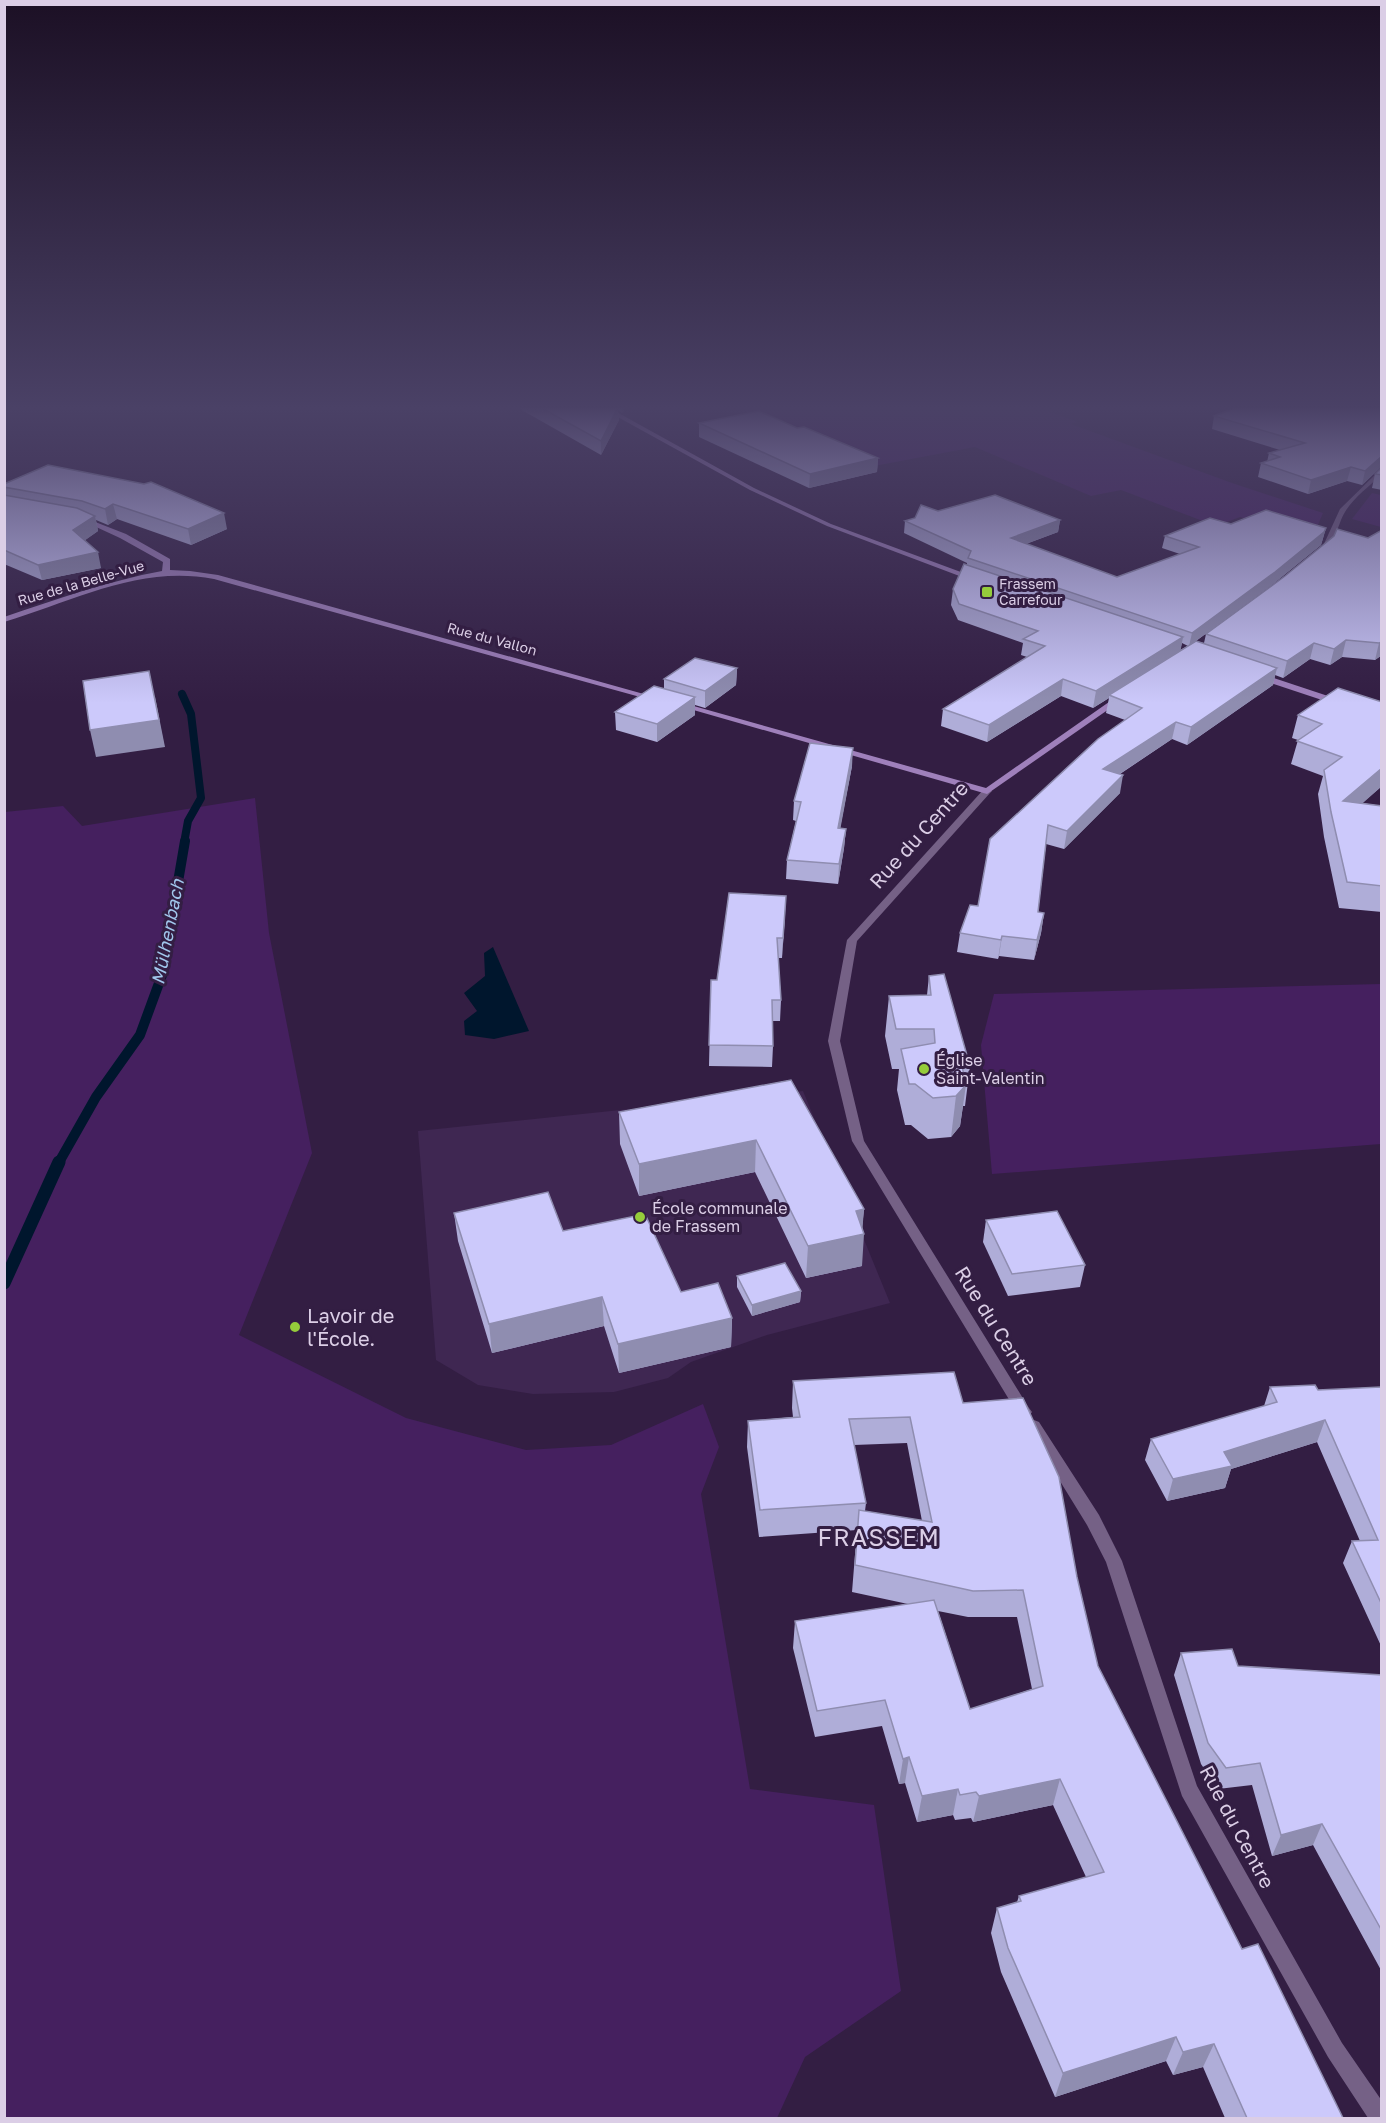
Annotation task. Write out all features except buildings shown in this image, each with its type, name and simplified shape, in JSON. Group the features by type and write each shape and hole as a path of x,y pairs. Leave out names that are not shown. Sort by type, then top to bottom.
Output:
{"street":[{"path":"784,504 829,525 985,582"},
{"path":"1317,554 1326,547 1342,510 1348,504"},
{"path":"72,517 83,519 123,536 167,561 166,573"},
{"name":"Rue de la Belle-Vue","path":"4,620 80,594 166,573"},
{"name":"Rue du Vallon","path":"166,573 215,577 663,700"},
{"path":"1247,671 1348,706"},
{"name":"Rue du Centre","path":"1124,695 987,791 852,940 834,1041 858,1140 1093,1521 1114,1561 1189,1790 1335,2050 1380,2118"},
{"path":"674,704 987,791"}],"shaded area":[{"path":"1158,504 1296,504 1323,513 1313,537 1281,531 1240,517 1216,526"},
{"path":"1363,504 1381,504 1381,527 1352,519"},
{"path":"255,798 269,933 312,1153 239,1335 406,1418 526,1450 611,1445 703,1404 719,1447 701,1494 750,1789 874,1805 901,1991 805,2057 777,2118 5,2118 5,812 63,806 82,826"},
{"path":"1381,984 1381,1144 992,1174 981,1045 994,994"},
{"name":"École communale de Frassem","path":"803,1091 890,1303 767,1335 691,1362 668,1378 614,1392 533,1394 478,1385 436,1360 418,1131"}],"water":[{"path":"493,947 529,1031 494,1039 465,1035 464,1021 477,1011 464,993 485,976 484,953"}],"waterway":[{"name":"Mülhenbach","path":"182,694 191,714 201,798 188,821 184,843"},
{"name":"Mülhenbach","path":"58,1163 96,1097 140,1035 162,975 185,841"},
{"name":"Mülhenbach","path":"4,1283 58,1163"}],"place":[{"name":"Frassem Carrefour","path":"987,592"},
{"name":"Église Saint-Valentin","path":"924,1069"},
{"name":"École communale de Frassem","path":"640,1217"},
{"name":"Lavoir de l'École.","path":"295,1327"}],"district":[{"name":"FRASSEM","path":"879,1538"}]}
